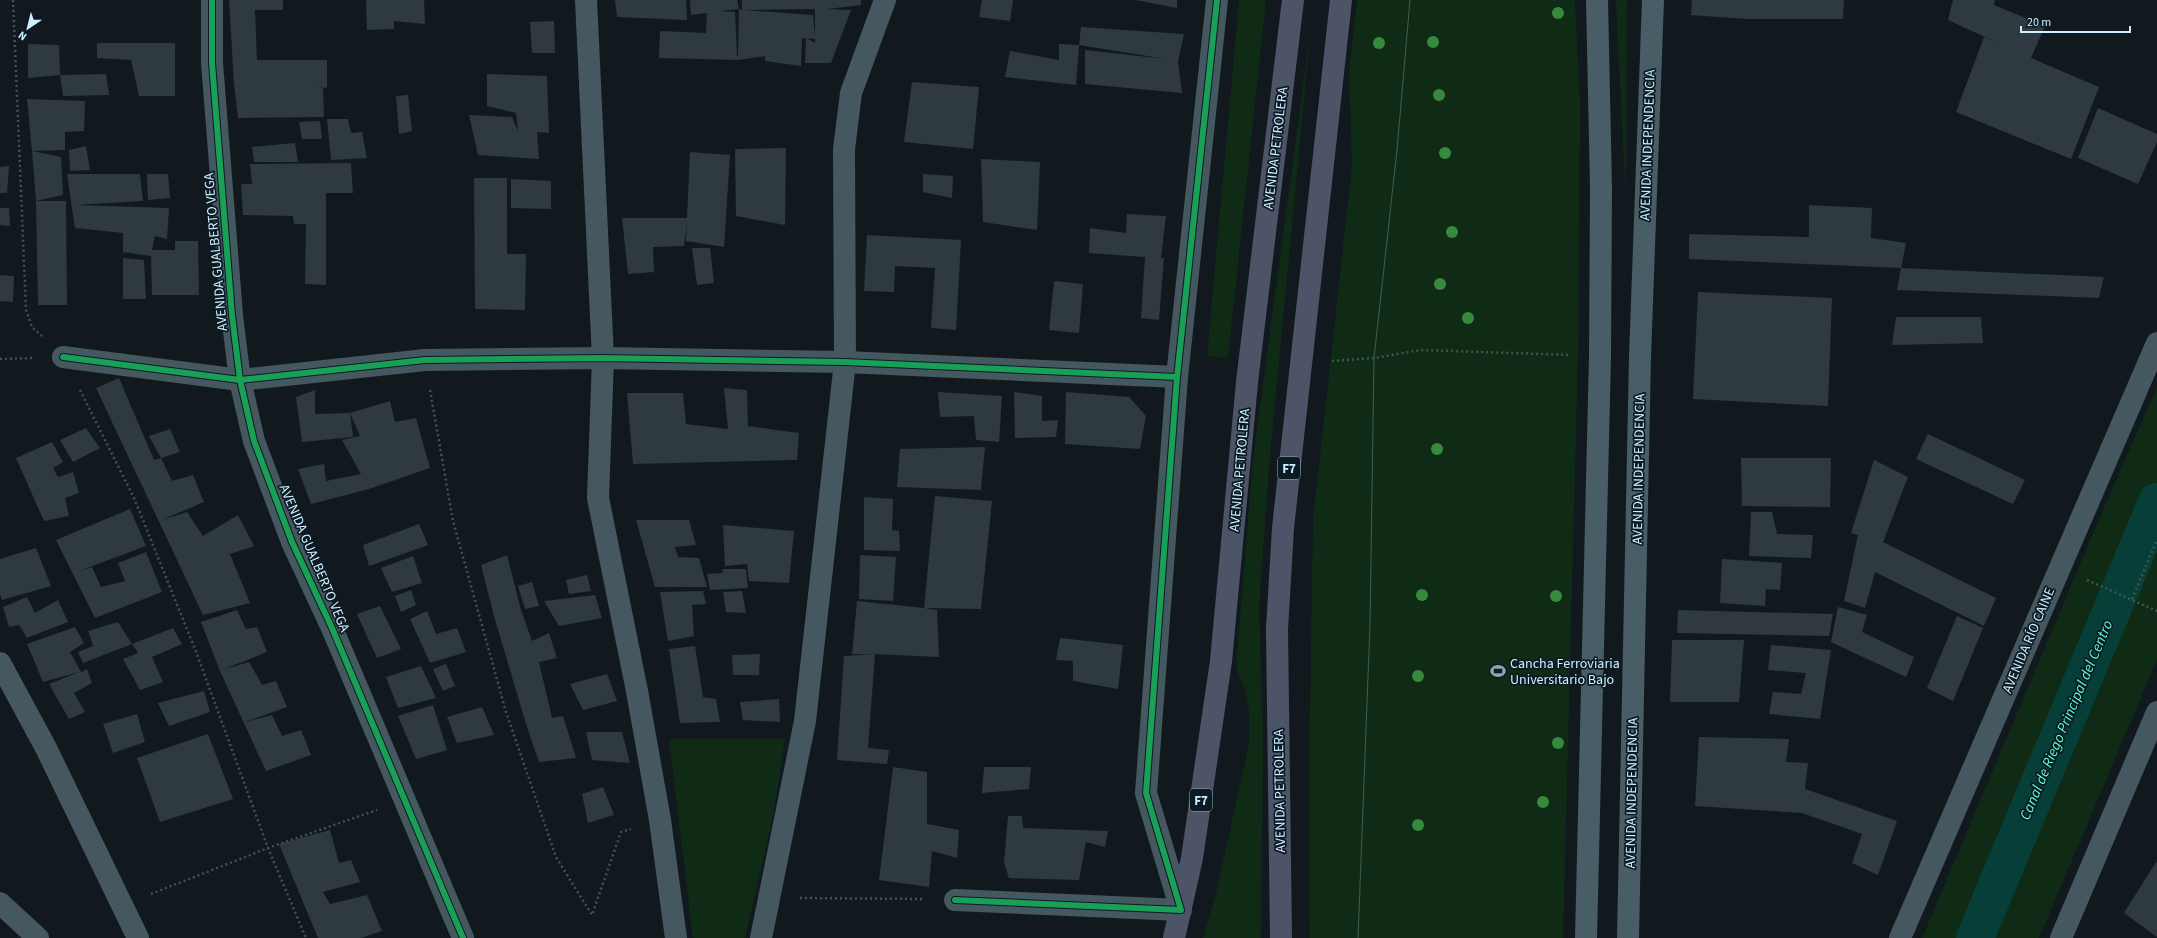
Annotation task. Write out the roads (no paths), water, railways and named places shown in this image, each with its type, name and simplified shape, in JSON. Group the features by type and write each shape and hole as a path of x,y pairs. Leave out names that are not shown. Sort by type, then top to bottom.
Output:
{"highway":[{"name":"AVENIDA PETROLERA","path":"1174,938 1192,858 1221,661 1247,382 1293,0"},
{"name":"AVENIDA PETROLERA","path":"1281,938 1277,629 1283,528 1341,0"}],"main road":[{"path":"1586,938 1600,356 1601,188 1597,0"},
{"name":"AVENIDA INDEPENDENCIA","path":"1628,938 1640,357 1653,0"}],"street":[{"name":"AVENIDA GUALBERTO VEGA","path":"212,0 212,63 232,315 240,380 254,441 292,542 332,628 463,938"},
{"path":"586,0 603,358 598,498 637,690 660,820 676,938"},
{"path":"761,938 805,721 845,362 844,149 851,93 885,0"},
{"path":"955,900 1181,910 1146,793 1177,377 1217,0"},
{"name":"AVENIDA RÍO CAINE","path":"1900,938 2157,343"},
{"path":"63,358 240,380 425,360 603,358 845,362 1177,377"},
{"path":"0,664 46,748 138,938"},
{"path":"2061,938 2157,712"},
{"path":"0,903 38,938"}],"waterway":[{"name":"Canal de Riego Principal del Centro","path":"1975,938 2157,502"}],"tram line":[{"path":"1358,938 1370,625 1374,358 1397,150 1410,0"}],"place":[{"name":"Cancha Ferroviaria Universitario Bajo","path":"1498,671"}]}
